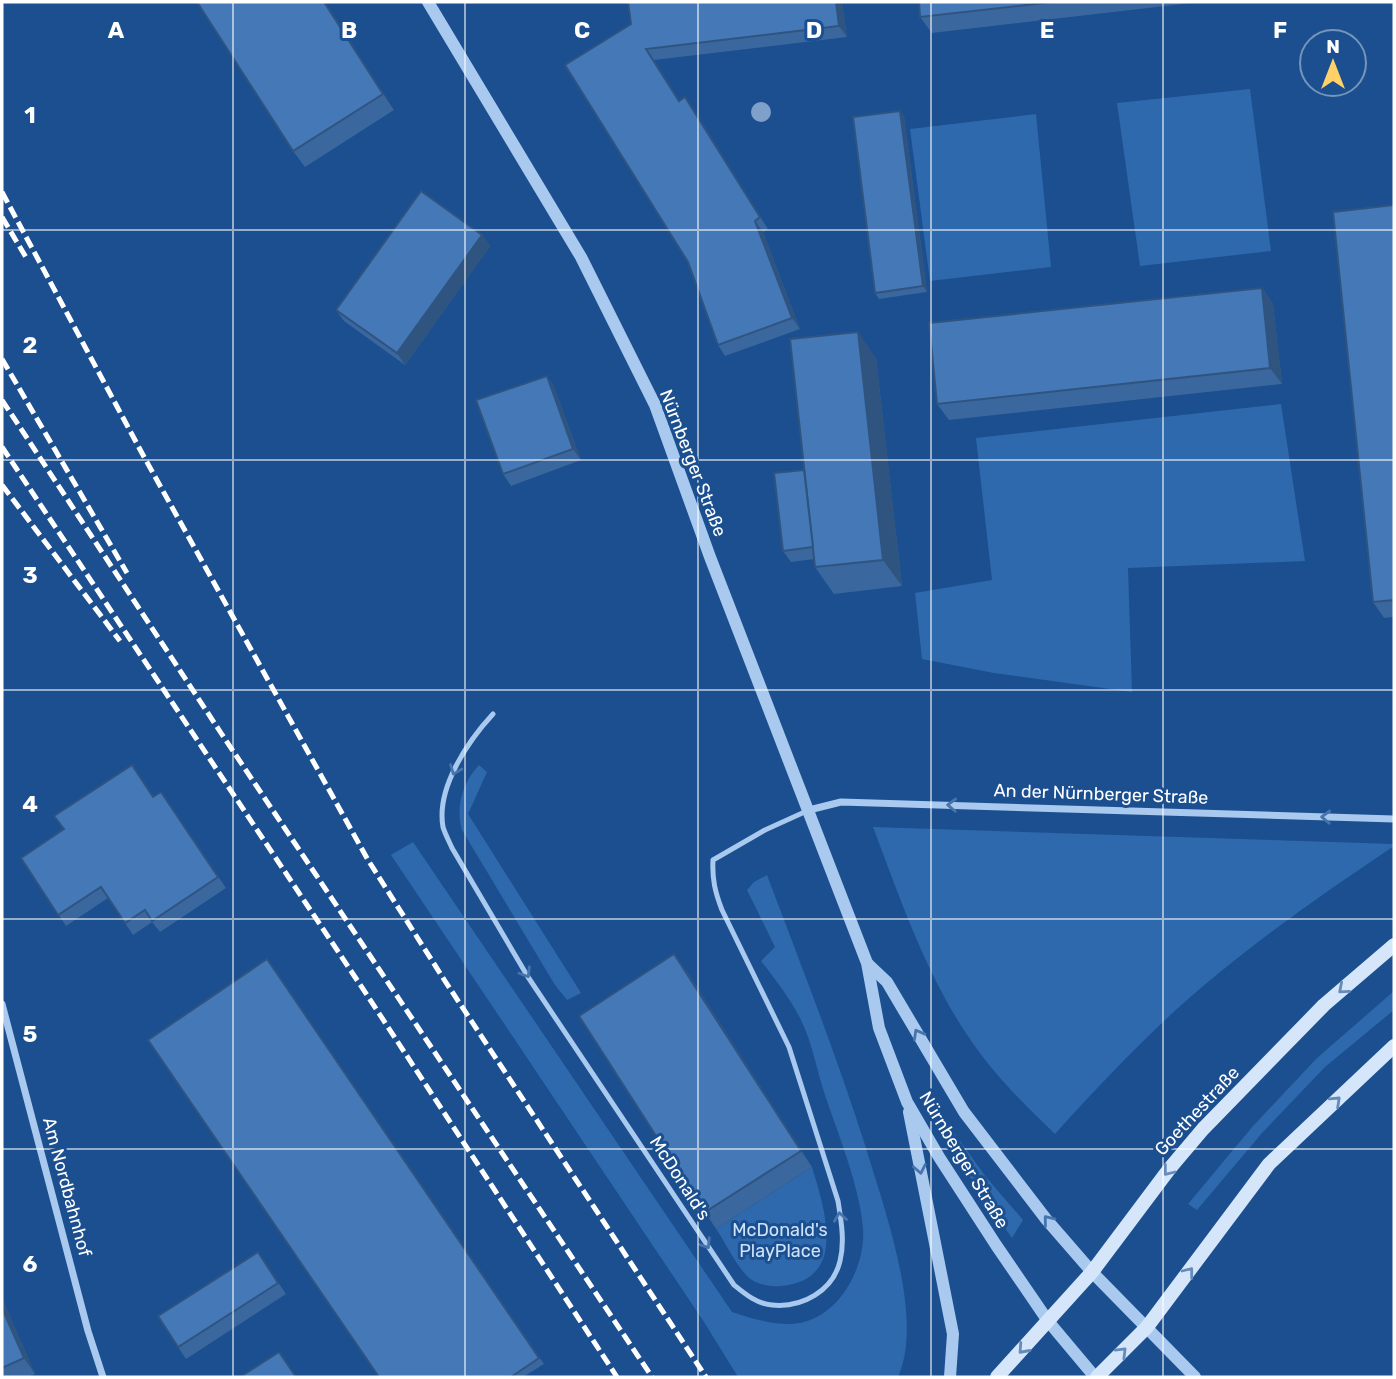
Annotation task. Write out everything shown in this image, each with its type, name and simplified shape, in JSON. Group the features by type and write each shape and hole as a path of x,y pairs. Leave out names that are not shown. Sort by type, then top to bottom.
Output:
{"main road":[{"name":"Goethestraße","path":"998,1377 1092,1272 1170,1168 1203,1129 1324,1005 1394,945"},
{"path":"1096,1377 1147,1326 1269,1164 1394,1046"}],"street":[{"name":"Nürnberger Straße","path":"428,2 581,257 655,405 710,557 867,963 879,1028 907,1102 939,1157 1048,1321 1096,1377"},
{"name":"An der Nürnberger Straße","path":"809,810 841,802 1394,819"},
{"name":"Nürnberger Straße","path":"867,963 887,982 964,1112 1046,1219 1092,1272 1195,1377"},
{"name":"Am Nordbahnhof","path":"2,1004 88,1331 103,1377"},
{"path":"907,1102 953,1334 950,1377"}],"lane":[{"name":"McDonald's","path":"494,714 461,754 442,807 443,828 452,848 528,977 734,1285 749,1298 771,1305 796,1304 816,1296 830,1281 840,1262 841,1221 838,1200 789,1046 715,892 713,860 765,830 809,810"}],"green space":[{"path":"1250,89 1271,251 1140,266 1117,103"},
{"path":"1036,114 1051,267 930,281 910,129"},
{"path":"1281,404 1305,561 1128,568 1132,692 994,673 922,659 915,593 992,580 976,438"},
{"path":"479,765 487,772 468,814 581,993 567,1000 555,985 462,830 459,813 462,795"},
{"path":"873,827 1394,846 1277,928 1220,972 1123,1061 1055,1134 991,1067 941,992 916,938"},
{"path":"413,842 732,1312 768,1322 790,1324 821,1314 845,1291 859,1261 863,1228 852,1176 807,1035 791,1003 761,961 775,947 747,890 754,882 767,875 842,1077 890,1229 904,1293 907,1324 905,1353 898,1377 738,1377 704,1322 391,855"},
{"path":"1394,991 1394,1010 1325,1067 1262,1133 1197,1210 1188,1204 1253,1126 1317,1058"},
{"path":"939,1112 986,1177 1023,1220 1012,1238 976,1187 932,1116"},
{"name":"McDonald's PlayPlace","path":"812,1167 826,1222 824,1257 816,1271 802,1281 776,1286 753,1281 738,1264 716,1229"}],"building":[{"path":"197,2 324,2 383,94 293,151"},
{"path":"628,2 836,2 839,26 646,49 679,101 685,97 760,217 755,221 792,318 718,345 688,262 565,65 631,24"},
{"path":"919,2 1053,2 920,17"},
{"path":"900,111 923,286 875,293 853,117"},
{"path":"421,191 482,235 397,353 336,310"},
{"path":"1394,205 1394,600 1373,602 1333,212"},
{"path":"1262,288 1270,368 937,404 929,323"},
{"path":"858,332 883,560 815,567 790,339"},
{"path":"547,376 573,449 503,474 476,400"},
{"path":"804,470 813,547 783,551 774,473"},
{"path":"132,765 153,797 161,792 218,877 152,921 145,910 125,923 101,887 58,915 21,858 64,829 54,816"},
{"path":"674,954 801,1151 705,1212 579,1016"},
{"path":"267,959 539,1358 511,1377 379,1377 148,1040"},
{"path":"258,1252 278,1283 178,1347 158,1316"},
{"path":"2,1308 24,1358 2,1368"},
{"path":"279,1352 296,1377 240,1377"}],"railway":[{"path":"2,192 143,455 368,860 706,1377"},
{"path":"2,217 27,259"},
{"path":"2,359 127,573"},
{"path":"2,400 221,733 652,1377"},
{"path":"2,447 367,995 617,1377"},
{"path":"2,485 120,641"}]}
